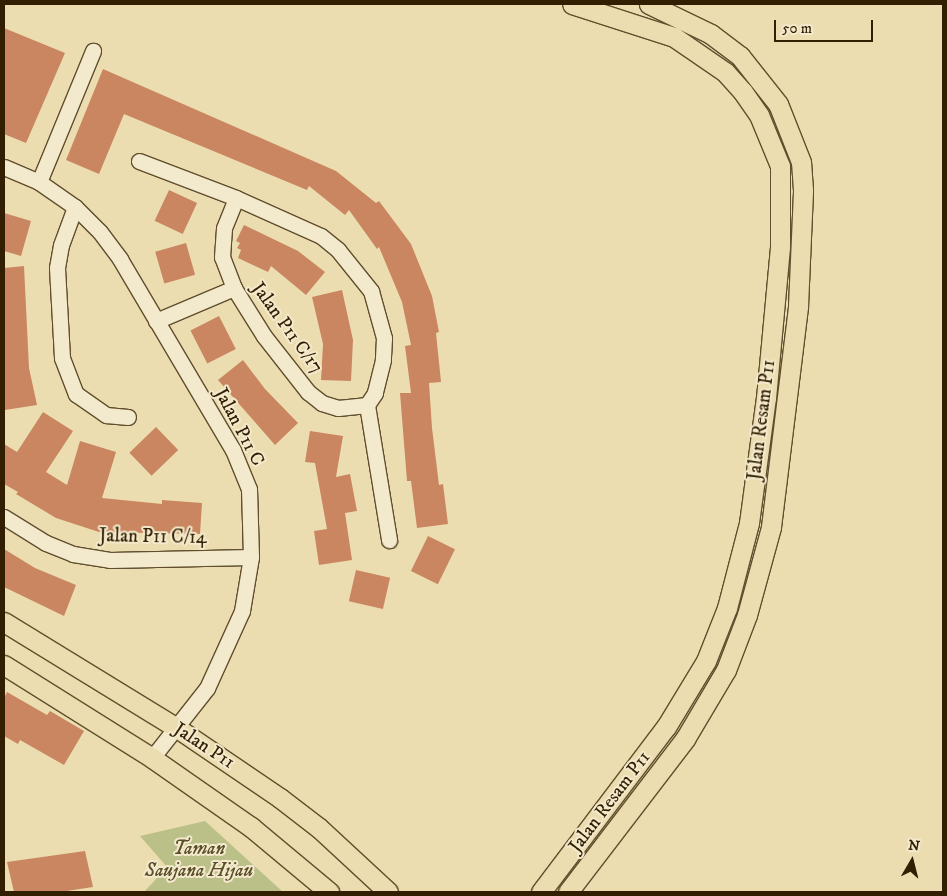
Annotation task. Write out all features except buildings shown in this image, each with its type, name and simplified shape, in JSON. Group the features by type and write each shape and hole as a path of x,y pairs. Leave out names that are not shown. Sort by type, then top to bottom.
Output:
{"main road":[{"name":"Jalan Resam P11","path":"540,892 666,727 706,661 726,608 749,523 766,398 780,246 780,166 759,115 743,92 725,72 674,37 572,4"},
{"name":"Jalan Resam P11","path":"568,892 684,740 726,670 747,615 771,527 798,306 803,190 801,162 778,104 740,56 711,34 649,4"},
{"name":"Jalan P11","path":"4,622 177,728 319,828 388,892"},
{"name":"Jalan P11","path":"4,665 152,758 251,828 329,892"}],"street":[{"path":"39,182 93,51"},
{"path":"139,161 236,198 321,236 355,268 371,291 384,338 383,360 375,393 367,405 389,540"},
{"name":"Jalan P11 C","path":"4,167 39,182 75,207 100,232 120,259 233,450 246,481 251,522 251,557 242,612 207,688 152,758"},
{"name":"Jalan P11 C/17","path":"236,198 221,242 222,257 234,288 264,336 308,392 322,402 338,408 367,405"},
{"path":"75,207 61,245 57,268 62,358 76,394 106,414 128,417"},
{"path":"156,321 234,288"},
{"name":"Jalan P11 C/14","path":"4,517 46,544 83,556 110,560 251,557"}],"green space":[{"name":"Taman Saujana Hijau","path":"205,821 283,892 144,892 167,867 140,836"}]}
